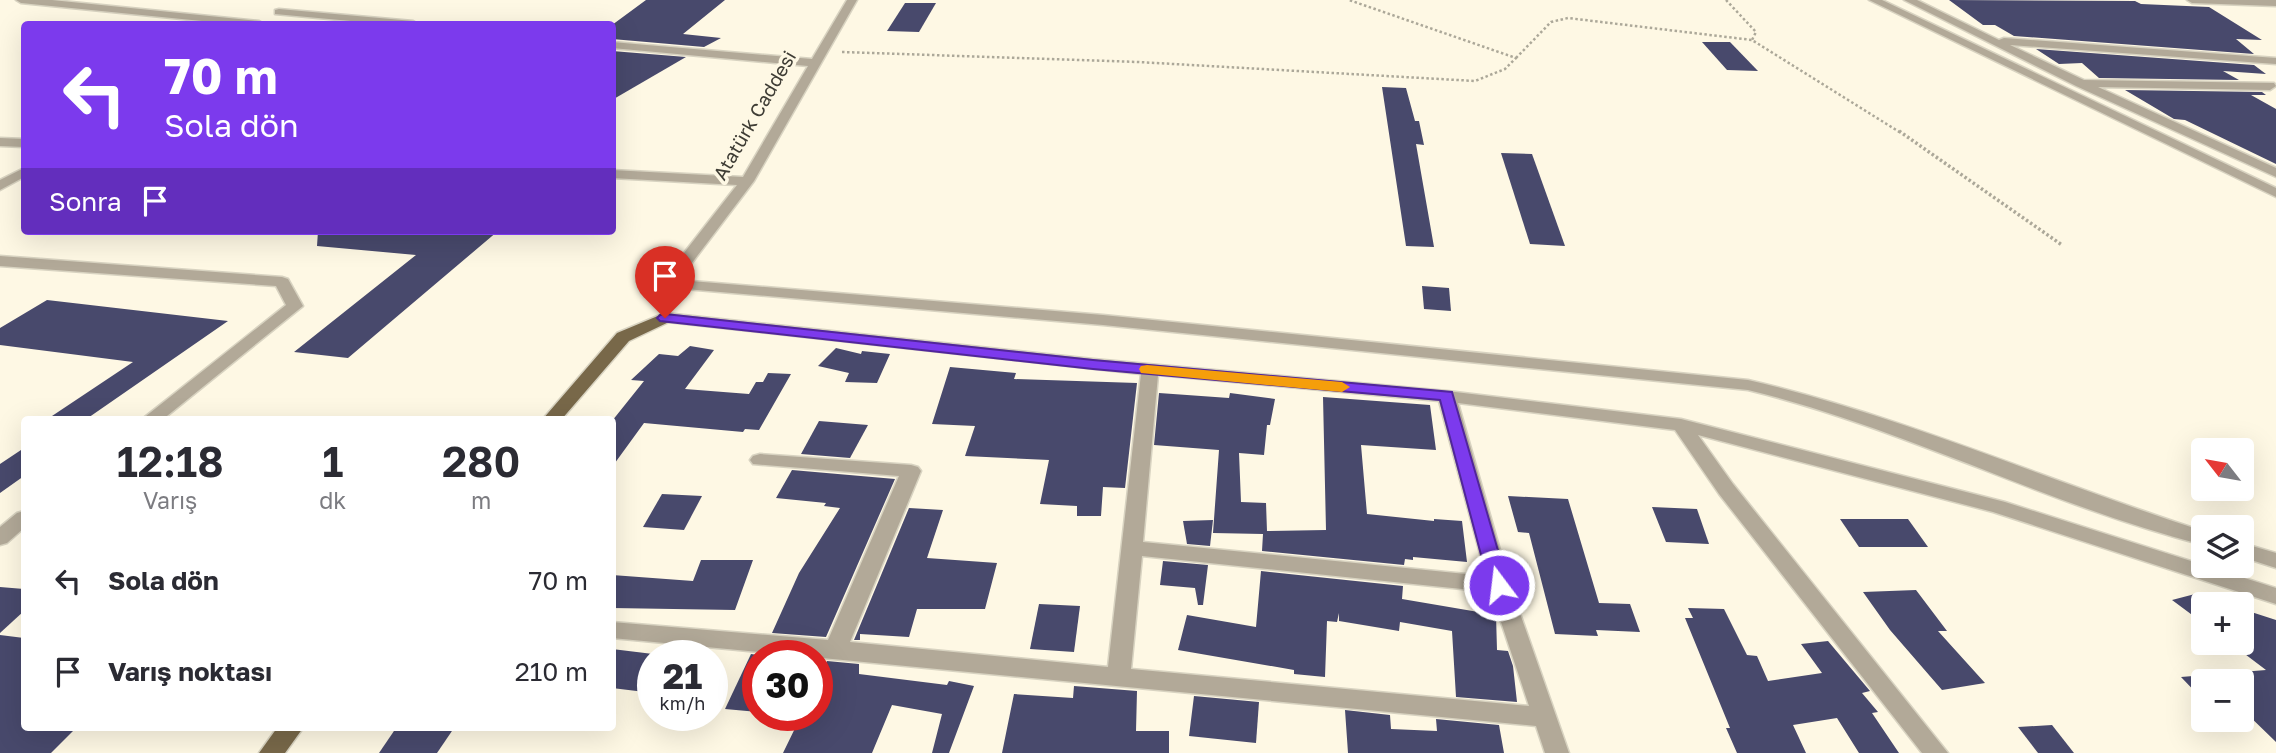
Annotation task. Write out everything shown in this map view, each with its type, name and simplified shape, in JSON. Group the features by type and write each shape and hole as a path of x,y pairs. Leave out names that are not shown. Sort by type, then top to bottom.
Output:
{"main road":[{"path":"554,416 623,337 665,318"},
{"path":"271,753 289,731"}],"street":[{"path":"21,0 229,21"},
{"path":"97,8 116,0"},
{"path":"264,21 303,0"},
{"name":"Atatürk Caddesi","path":"852,0 747,181 668,284 1103,320 1748,385 1815,401 2191,534"},
{"path":"1874,0 2276,194"},
{"path":"1909,0 2080,83 2276,173"},
{"path":"2192,0 2276,3"},
{"path":"279,12 380,21"},
{"path":"1993,40 2276,61"},
{"path":"616,45 768,61 817,57"},
{"path":"2080,83 2270,86"},
{"path":"0,142 21,143"},
{"path":"0,186 21,174"},
{"path":"616,174 747,181"},
{"path":"0,261 282,282 295,306 155,416"},
{"path":"665,318 1150,370 1447,396 1681,425 1998,507 2276,596"},
{"path":"1119,676 1150,370"},
{"path":"1447,396 1499,585 1557,753"},
{"path":"1681,425 1726,489 1936,753"},
{"path":"760,460 911,471 836,648"},
{"path":"0,538 21,520"},
{"path":"1131,548 1499,585"},
{"path":"2254,554 2276,561"},
{"path":"616,630 836,648 1252,691 1543,717"}],"path":[{"path":"1349,0 1516,58"},
{"path":"1726,0 1756,32 1752,40"},
{"path":"817,57 1138,62 1475,81 1505,69 1551,22 1568,18 1752,40 1870,111 2062,245"}],"building":[{"path":"646,0 725,0 683,34 721,38 704,47 616,39 616,22"},
{"path":"1949,0 2135,1 2141,4 2209,7 2262,40 2236,39 2254,54 2014,36 1995,25 1983,25"},
{"path":"905,3 936,3 919,32 887,31"},
{"path":"1702,42 1730,42 1758,71 1727,70"},
{"path":"2036,49 2254,65 2266,74 2223,71 2239,80 2099,78 2082,63 2059,64"},
{"path":"616,51 686,57 616,98"},
{"path":"1382,87 1406,88 1415,121 1419,121 1424,145 1416,144 1434,247 1406,246"},
{"path":"2125,90 2262,92 2266,95 2251,95 2276,109 2276,164 2185,120 2174,119"},
{"path":"1501,153 1532,154 1565,246 1530,244"},
{"path":"318,235 493,235 348,358 294,352 416,255 317,246"},
{"path":"1422,286 1449,288 1451,311 1424,309"},
{"path":"47,300 228,321 91,416 52,416 133,362 0,345 0,328"},
{"path":"690,346 714,350 685,389 749,394 756,382 763,382 768,373 791,374 759,430 745,429 743,432 644,423 616,462 616,416 644,381 631,380 659,354 678,356"},
{"path":"836,348 861,354 862,351 890,354 877,383 845,382 849,373 818,366"},
{"path":"950,367 1016,373 1014,379 1137,383 1125,488 1103,487 1101,516 1077,516 1077,506 1040,504 1049,460 965,456 975,426 932,424"},
{"path":"1159,393 1229,398 1230,393 1275,399 1270,425 1267,425 1264,455 1239,453 1241,502 1266,503 1267,531 1326,530 1323,397 1430,405 1436,450 1361,445 1367,514 1462,521 1467,562 1413,557 1413,560 1405,559 1404,565 1262,551 1263,534 1213,533 1219,450 1154,445"},
{"path":"819,421 868,425 850,458 801,454"},
{"path":"21,450 21,478 0,493 0,464"},
{"path":"792,470 895,479 826,637 772,633 799,573 840,508 824,506 826,503 776,498"},
{"path":"662,494 702,496 684,530 643,527"},
{"path":"1508,496 1568,499 1599,603 1630,604 1640,632 1596,630 1598,636 1555,634 1529,533 1518,532"},
{"path":"1652,507 1697,509 1709,544 1666,542"},
{"path":"909,508 943,510 927,558 997,563 985,609 917,609 909,637 860,634 860,640 854,640"},
{"path":"1840,519 1908,519 1928,547 1859,547"},
{"path":"1213,520 1210,546 1187,544 1183,521"},
{"path":"701,560 753,560 735,610 616,608 616,575 693,581"},
{"path":"1163,561 1208,565 1203,605 1198,605 1195,588 1160,585"},
{"path":"1261,571 1403,586 1402,599 1496,615 1497,650 1508,651 1513,666 1517,702 1456,697 1452,631 1400,622 1399,631 1339,621 1339,613 1337,622 1327,621 1325,677 1294,674 1294,670 1178,650 1187,615 1256,627"},
{"path":"0,587 21,589 21,614 0,633"},
{"path":"1916,590 1947,631 1938,631 1985,683 1942,690 1890,630 1863,592"},
{"path":"2191,595 2191,614 2172,600"},
{"path":"1039,604 1080,606 1074,652 1030,649"},
{"path":"1688,608 1724,609 1747,655 1757,656 1768,681 1822,673 1801,644 1828,641 1870,691 1862,693 1878,712 1872,713 1899,753 1859,753 1837,718 1793,725 1806,753 1737,753 1726,728 1730,728 1685,618 1693,618"},
{"path":"2254,613 2276,620 2276,742 2254,721 2254,671 2266,670 2246,655 2254,655"},
{"path":"0,635 21,638 21,731 73,731 51,753 0,753"},
{"path":"616,649 637,652 637,691 616,688"},
{"path":"833,662 859,664 859,674 947,685 949,681 974,686 949,753 932,753 942,714 892,705 872,753 783,753 794,731 833,731"},
{"path":"742,673 742,711 728,709 728,703"},
{"path":"2191,676 2191,687 2181,677"},
{"path":"1074,686 1137,691 1136,731 1169,731 1169,753 1002,753 1014,694 1073,698"},
{"path":"1194,696 1259,702 1256,743 1189,736"},
{"path":"1345,710 1390,715 1391,729 1437,731 1436,719 1499,725 1504,753 1348,753"},
{"path":"2052,725 2074,753 2038,753 2018,727"},
{"path":"394,731 452,731 437,753 379,753"}],"slow traffic":[{"path":"1147,369 1342,387"}],"route":[{"path":"665,318 1093,364 1447,396 1499,585"}]}
